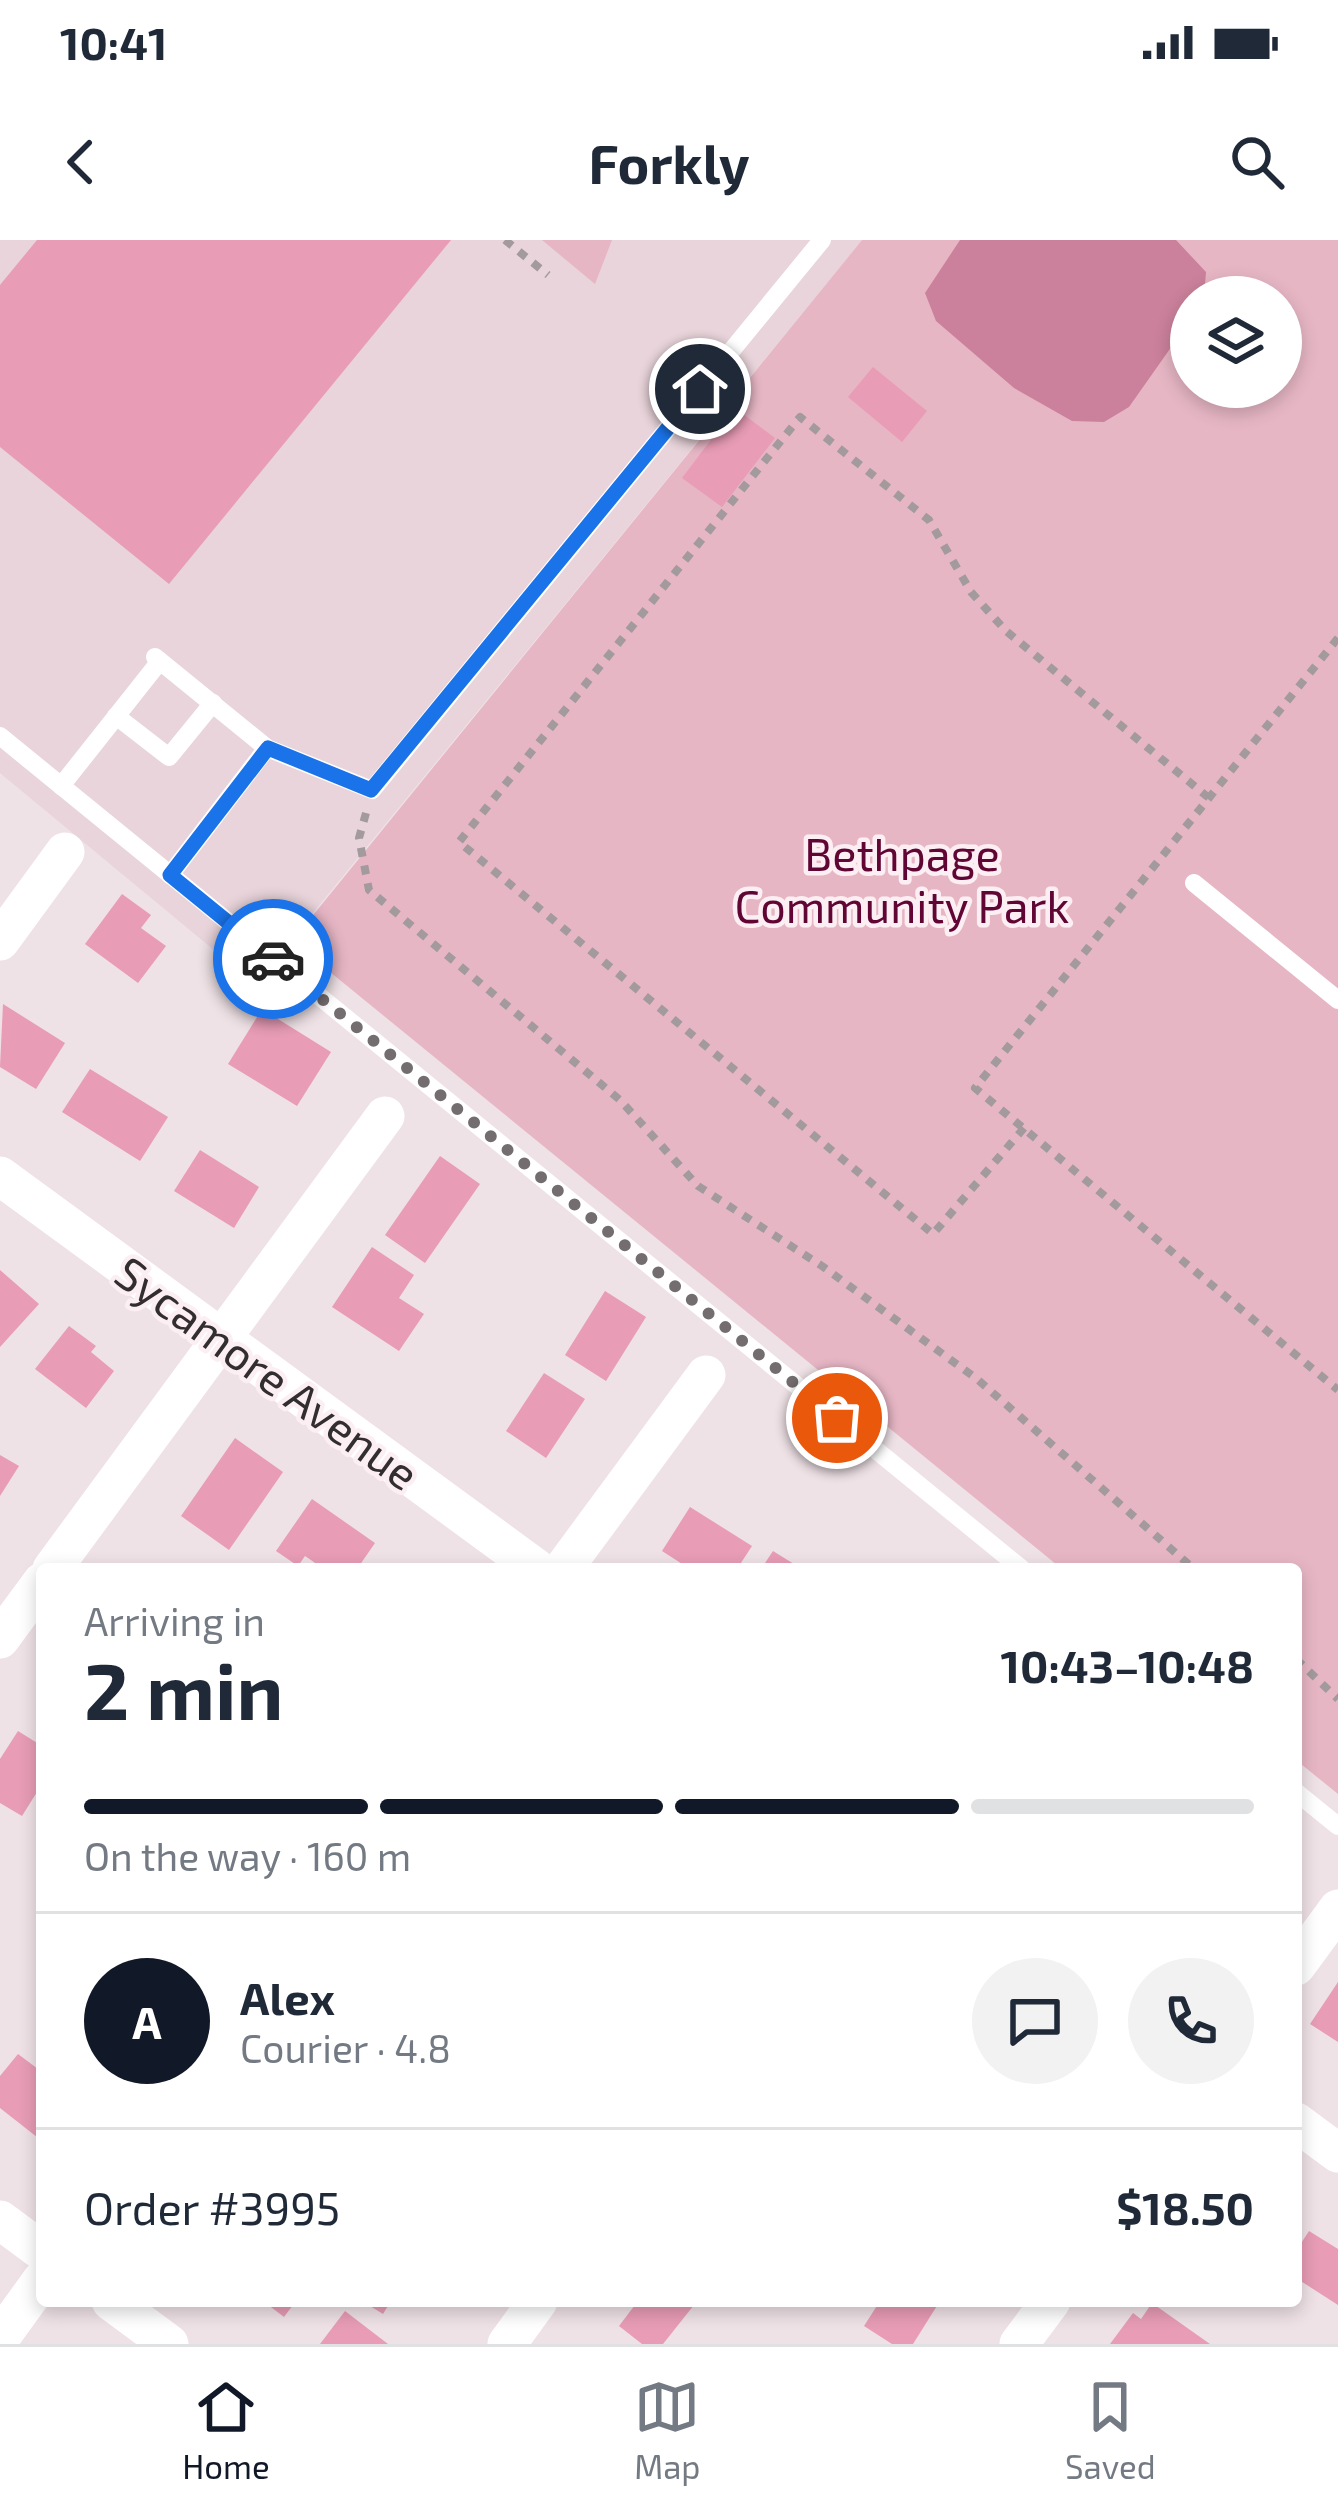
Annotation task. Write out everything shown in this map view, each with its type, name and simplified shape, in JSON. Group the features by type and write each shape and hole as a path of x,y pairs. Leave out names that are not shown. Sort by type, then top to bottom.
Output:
{"street":[{"path":"0,941 65,852"},
{"path":"56,1563 385,1116"},
{"name":"Sycamore Avenue","path":"0,1176 529,1563"},
{"path":"567,1563 706,1375"},
{"path":"0,1640 36,1590"},
{"path":"1302,1958 1338,1909"},
{"path":"1302,2126 1338,2153"},
{"path":"0,2220 36,2247"},
{"path":"0,2338 36,2288"},
{"path":"119,2307 169,2344"},
{"path":"507,2344 534,2307"},
{"path":"1019,2344 1047,2307"}],"lane":[{"path":"62,786 155,657 268,748 371,790 818,241"},
{"path":"116,716 169,758 213,703"},
{"path":"0,736 1015,1563"},
{"path":"170,875 268,748"},
{"path":"1194,883 1338,1000"},
{"path":"1302,1797 1338,1826"}],"path":[{"path":"505,240 548,274"},
{"path":"1024,1128 933,1234 459,842 800,417 928,520 971,592 1006,631 1209,798"},
{"path":"1338,638 975,1088 1338,1390"},
{"path":"371,790 359,838 369,890 620,1100 698,1186 822,1266 977,1379 1187,1563"},
{"path":"1302,1665 1338,1699"}],"shaded area":[{"path":"0,240 862,240 255,984 0,773"},
{"path":"960,240 1176,240 1206,272 1206,276 1170,276 1170,349 1129,407 1104,422 1072,421 1014,388 936,321 925,293"}],"green space":[{"path":"542,240 612,240 595,284"},
{"name":"Bethpage Community Park","path":"862,240 1338,240 1338,1794 1302,1765 1302,1563 1055,1563 292,941"}],"building":[{"path":"37,240 451,240 169,584 0,447 0,285"},
{"path":"873,367 927,411 902,442 848,397"},
{"path":"735,408 775,438 722,507 682,478"},
{"path":"122,894 151,915 141,928 166,946 138,983 85,944"},
{"path":"3,1004 65,1043 36,1089 0,1067"},
{"path":"262,1009 331,1052 297,1106 228,1064"},
{"path":"90,1069 168,1117 140,1161 62,1112"},
{"path":"200,1150 259,1187 234,1228 174,1191"},
{"path":"440,1156 480,1184 425,1263 385,1235"},
{"path":"372,1247 414,1275 399,1298 424,1314 399,1351 332,1307"},
{"path":"0,1270 39,1304 0,1347"},
{"path":"605,1291 646,1317 606,1381 565,1355"},
{"path":"69,1326 96,1346 91,1352 114,1371 86,1408 35,1369"},
{"path":"544,1373 585,1399 546,1458 506,1431"},
{"path":"235,1438 283,1472 229,1550 181,1516"},
{"path":"0,1455 19,1466 0,1496"},
{"path":"312,1499 375,1543 361,1563 315,1563 305,1556 294,1563 276,1551"},
{"path":"690,1507 752,1546 741,1563 681,1563 662,1551"},
{"path":"773,1551 792,1563 765,1563"},
{"path":"18,1731 36,1742 36,1794 22,1816 0,1803 0,1759"},
{"path":"1338,1982 1338,2042 1310,2024"},
{"path":"18,2054 36,2068 36,2136 0,2108 0,2076"},
{"path":"1309,2231 1338,2249 1338,2305 1302,2282 1302,2242"},
{"path":"271,2307 292,2307 284,2317"},
{"path":"633,2307 692,2307 663,2344 642,2344 619,2326"},
{"path":"876,2307 936,2307 913,2344 892,2344 864,2326"},
{"path":"1149,2307 1158,2307 1210,2344 1110,2344 1133,2313 1141,2319"},
{"path":"345,2311 388,2344 320,2344"}],"way so far":[{"path":"273,959 837,1418"}],"route":[{"path":"273,959 170,875 268,748 371,790 700,389"}]}
